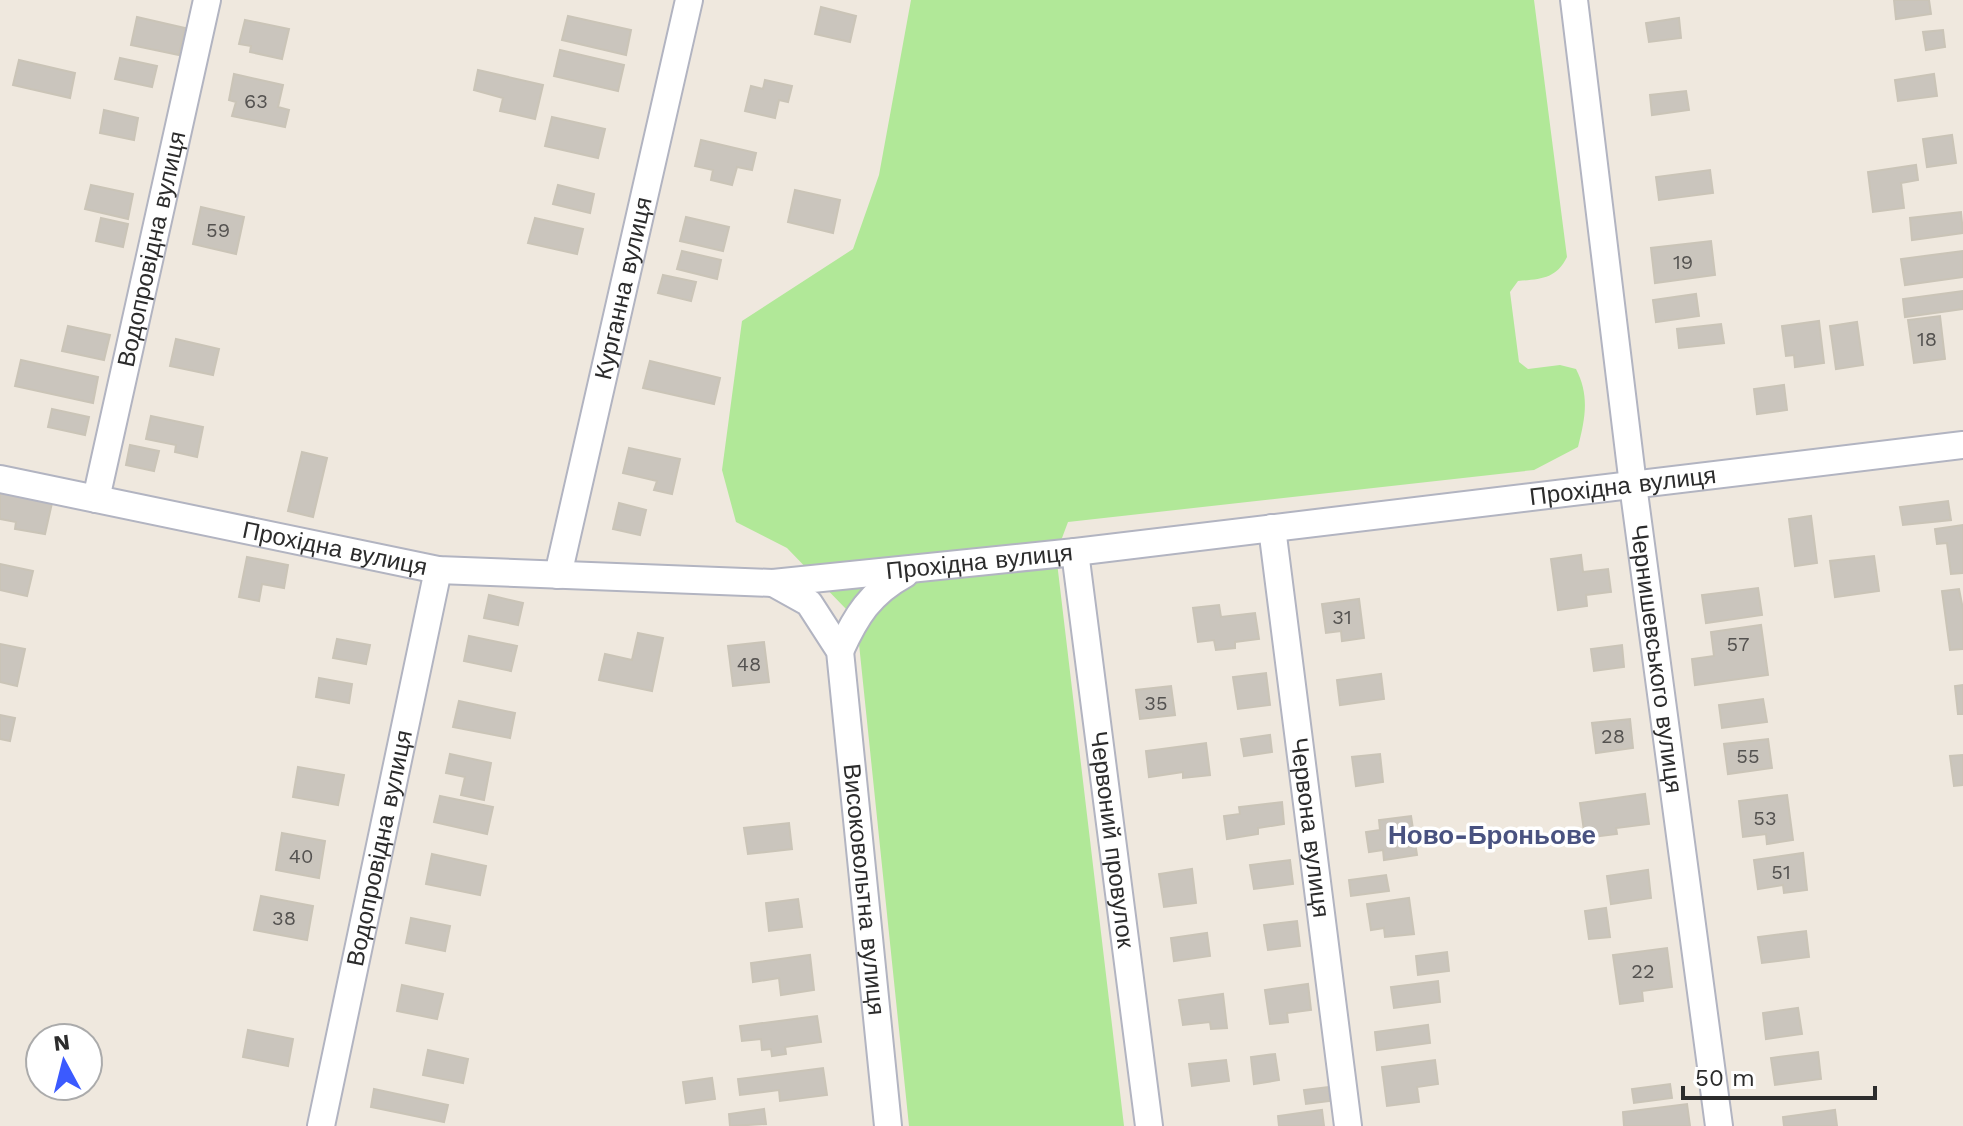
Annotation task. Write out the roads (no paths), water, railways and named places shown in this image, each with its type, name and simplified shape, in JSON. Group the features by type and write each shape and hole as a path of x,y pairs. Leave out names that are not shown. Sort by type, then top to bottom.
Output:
{"street":[{"name":"Водопровідна вулиця","path":"96,499 207,0"},
{"name":"Курганна вулиця","path":"558,575 689,0"},
{"name":"Чернишевського вулиця","path":"1574,0 1633,485 1719,1126"},
{"name":"Прохідна вулиця","path":"0,479 438,570 773,583 1075,552 1963,445"},
{"name":"Червона вулиця","path":"1272,528 1348,1126"},
{"name":"Червоний провулок","path":"1075,552 1149,1126"},
{"name":"Водопровідна вулиця","path":"321,1126 438,570"},
{"path":"840,651 858,613 880,587 913,570"},
{"name":"Високовольтна вулиця","path":"773,583 809,603 840,651 888,1126"}],"district":[{"name":"Ново-Броньове","path":"1492,835"}]}
